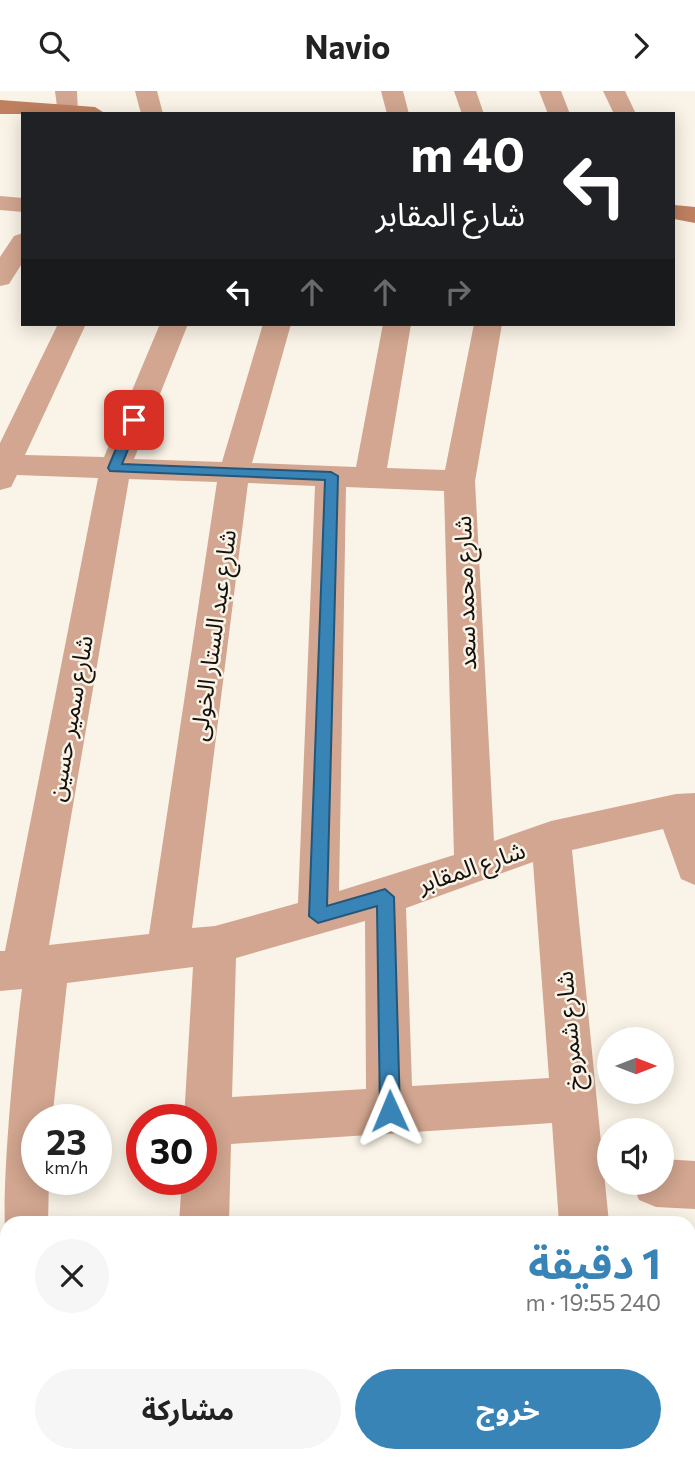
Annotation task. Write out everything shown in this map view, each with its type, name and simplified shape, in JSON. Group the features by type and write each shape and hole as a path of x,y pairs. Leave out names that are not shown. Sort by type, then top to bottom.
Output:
{"main road":[{"path":"0,107 67,101 91,112"},
{"path":"0,122 21,123"},
{"path":"675,189 695,192"},
{"path":"675,212 695,215"}],"street":[{"path":"146,91 151,112"},
{"path":"392,91 397,112"},
{"path":"465,91 472,112"},
{"path":"550,91 558,112"},
{"path":"614,91 624,112"},
{"path":"0,203 21,205"},
{"path":"0,278 21,244"},
{"path":"71,326 2,472 114,468 459,481"},
{"name":"شارع سمير حسين","path":"23,1216 29,1112 23,969 114,468 172,326"},
{"name":"شارع عبد الستار الخولى","path":"168,951 234,473 268,347 276,326"},
{"path":"370,478 397,326"},
{"name":"شارع محمد سعد","path":"475,865 459,481 488,326"},
{"path":"318,916 331,476"},
{"path":"685,809 695,867"},
{"name":"شارع المقابر","path":"23,969 215,944 385,897 551,838 685,809"},
{"name":"شارع شمروخ","path":"551,838 573,1099 591,1194"},
{"path":"385,897 390,1111"},
{"path":"208,1104 215,944"},
{"path":"217,1121 573,1099"},
{"path":"674,1184 695,1185"},
{"path":"204,1216 205,1195"}],"route":[{"path":"134,420 114,468 331,476 318,916 385,897 390,1111"}]}
